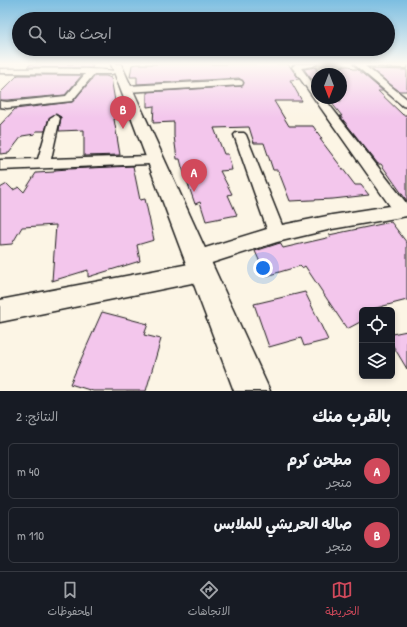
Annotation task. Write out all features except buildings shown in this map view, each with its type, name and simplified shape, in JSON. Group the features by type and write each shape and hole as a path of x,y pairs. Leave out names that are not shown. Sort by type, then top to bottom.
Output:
{"main road":[{"path":"115,82 150,160 194,266 252,391"},
{"path":"121,82 127,89 194,266 238,391"}],"street":[{"path":"0,104 7,105 69,99 90,82"},
{"path":"380,82 407,104"},
{"path":"127,89 239,83"},
{"path":"0,311 194,266 276,234 332,222 405,210 324,104"},
{"path":"43,164 56,118"},
{"path":"240,135 276,234"},
{"path":"0,165 150,160"}],"place":[{"name":"صاله الحريشي للملابس","path":"123,129"},
{"name":"مطحن كرم","path":"194,192"}]}
